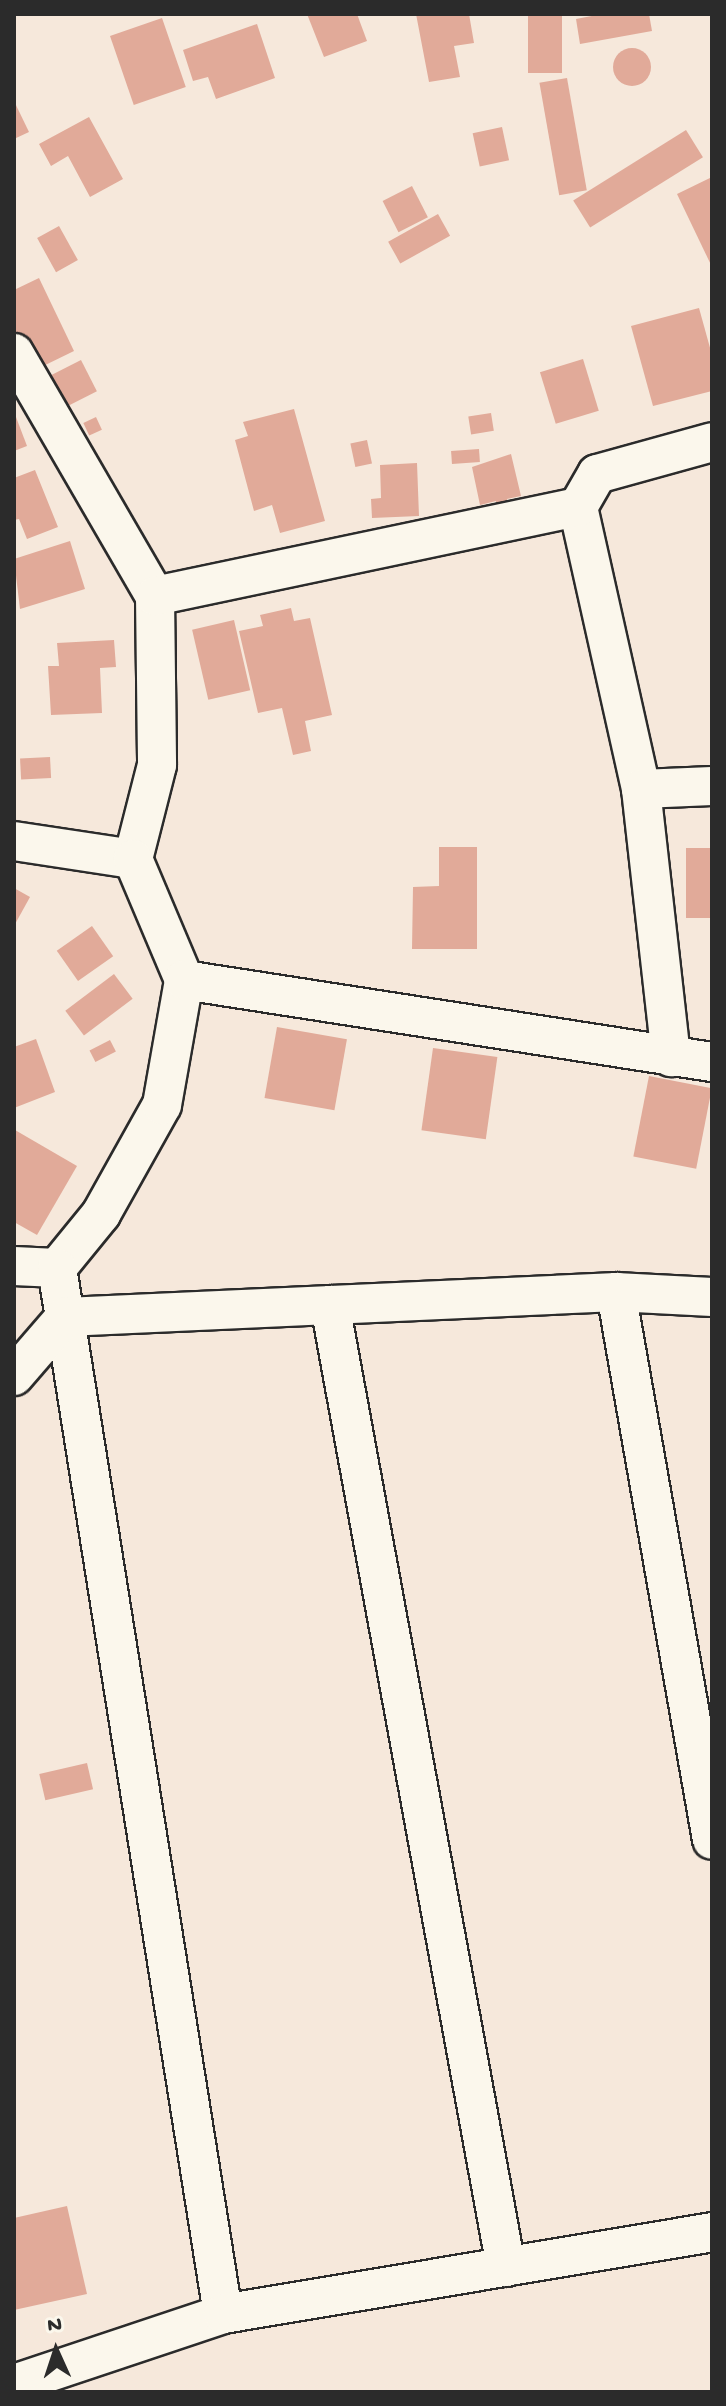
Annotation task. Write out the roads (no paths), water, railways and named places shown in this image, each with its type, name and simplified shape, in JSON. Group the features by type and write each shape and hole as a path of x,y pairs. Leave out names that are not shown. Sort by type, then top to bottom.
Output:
{"street":[{"path":"14,353 155,596 157,765 133,859 184,980 162,1105 101,1214 57,1268 223,2314"},
{"path":"671,1057 641,789 578,507 597,474 712,442"},
{"path":"155,596 578,507"},
{"path":"641,789 712,786"},
{"path":"14,841 133,859"},
{"path":"184,980 712,1062"},
{"path":"14,1266 57,1268"},
{"path":"14,1376 65,1317 616,1292 712,1297"},
{"path":"616,1292 712,1840"},
{"path":"330,1305 506,2267"},
{"path":"14,2384 223,2314 712,2232"}]}
